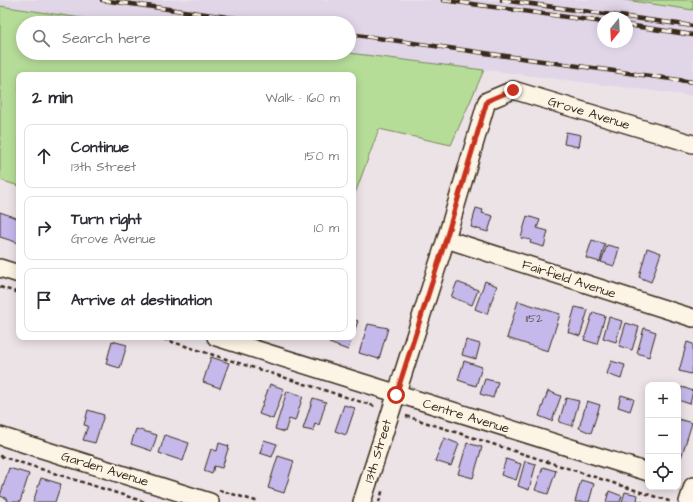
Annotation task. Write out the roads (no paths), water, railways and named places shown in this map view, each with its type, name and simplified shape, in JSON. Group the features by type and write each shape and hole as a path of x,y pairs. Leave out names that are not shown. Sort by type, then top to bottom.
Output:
{"street":[{"name":"Grove Avenue","path":"487,101 513,90 693,144"},
{"name":"13th Street","path":"362,502 446,239 487,101"},
{"name":"Fairfield Avenue","path":"446,239 693,318"},
{"path":"0,268 16,273"},
{"name":"Centre Avenue","path":"225,340 396,395 645,471"},
{"name":"Garden Avenue","path":"0,436 210,502"},
{"path":"681,482 693,486 688,502"}],"railway":[{"path":"102,0 220,16"},
{"path":"443,0 597,21"},
{"path":"502,0 693,26"},
{"path":"633,26 693,35"},
{"path":"356,35 693,82"}]}
